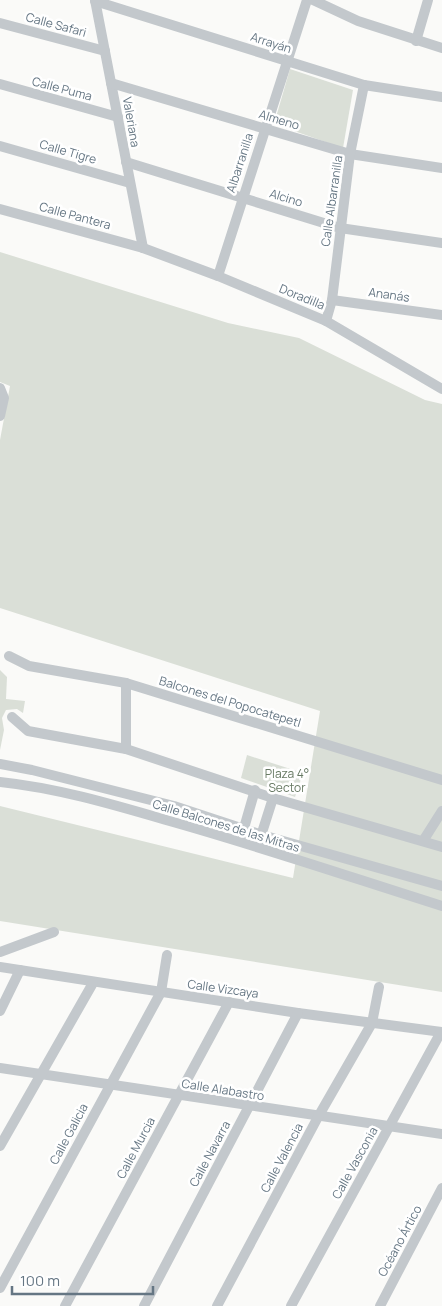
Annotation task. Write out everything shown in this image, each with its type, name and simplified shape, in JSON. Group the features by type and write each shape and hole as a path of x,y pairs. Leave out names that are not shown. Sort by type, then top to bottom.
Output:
{"street":[{"name":"Albarranilla","path":"218,276 307,0"},
{"path":"313,0 358,20 416,41 442,48"},
{"path":"416,41 428,0"},
{"name":"Arrayán","path":"95,1 364,85 442,97"},
{"name":"Valeriana","path":"95,1 143,248"},
{"name":"Calle Safari","path":"0,23 105,51"},
{"name":"Almeno","path":"112,83 350,154 442,168"},
{"name":"Calle Puma","path":"0,84 118,117"},
{"name":"Calle Albarranilla","path":"326,321 332,300 350,154 364,85"},
{"name":"Calle Tigre","path":"0,146 130,183"},
{"name":"Alcino","path":"126,162 340,228 442,244"},
{"name":"Calle Pantera","path":"0,209 143,248"},
{"name":"Doradilla","path":"143,248 218,276 326,321 442,388"},
{"name":"Ananás","path":"332,300 442,315"},
{"path":"0,416 4,398 1,389"},
{"name":"Balcones del Popocatepetl","path":"9,656 28,666 126,683 442,780"},
{"path":"126,683 126,749"},
{"path":"12,717 28,731 126,749 255,790 273,798 442,847"},
{"name":"Calle Balcones de las Mitras","path":"0,764 32,770 174,806 244,830 442,886"},
{"name":"Calle Balcones de las Mitras","path":"0,782 28,785 89,798 240,841 442,906"},
{"path":"240,841 255,790"},
{"path":"257,847 273,798"},
{"path":"169,821 174,806"},
{"path":"423,841 442,811"},
{"path":"0,952 54,932"},
{"path":"162,992 167,955"},
{"name":"Calle Vizcaya","path":"0,967 92,983 441,1032"},
{"path":"0,1011 20,970"},
{"path":"0,1146 92,983"},
{"name":"Calle Valencia","path":"217,1306 318,1117 372,1023 379,987"},
{"name":"Calle Galicia","path":"0,1288 162,992"},
{"name":"Calle Murcia","path":"65,1306 229,1002"},
{"name":"Calle Navarra","path":"144,1306 298,1013"},
{"name":"Calle Vasconia","path":"291,1306 441,1032"},
{"name":"Calle Alabastro","path":"0,1068 442,1134"},
{"name":"Océano Ártico","path":"380,1306 442,1188"}],"green space":[{"path":"290,69 353,90 343,148 274,124"},
{"path":"0,252 228,323 299,338 425,400 442,404 442,992 0,921 0,806 293,878 320,711 0,608 0,440 10,386 0,382"},
{"path":"0,670 7,677 6,699 25,701 23,713 17,709 6,710 2,718 4,730 0,750"},
{"name":"Plaza 4° Sector","path":"247,755 303,773 295,797 241,778"}]}
